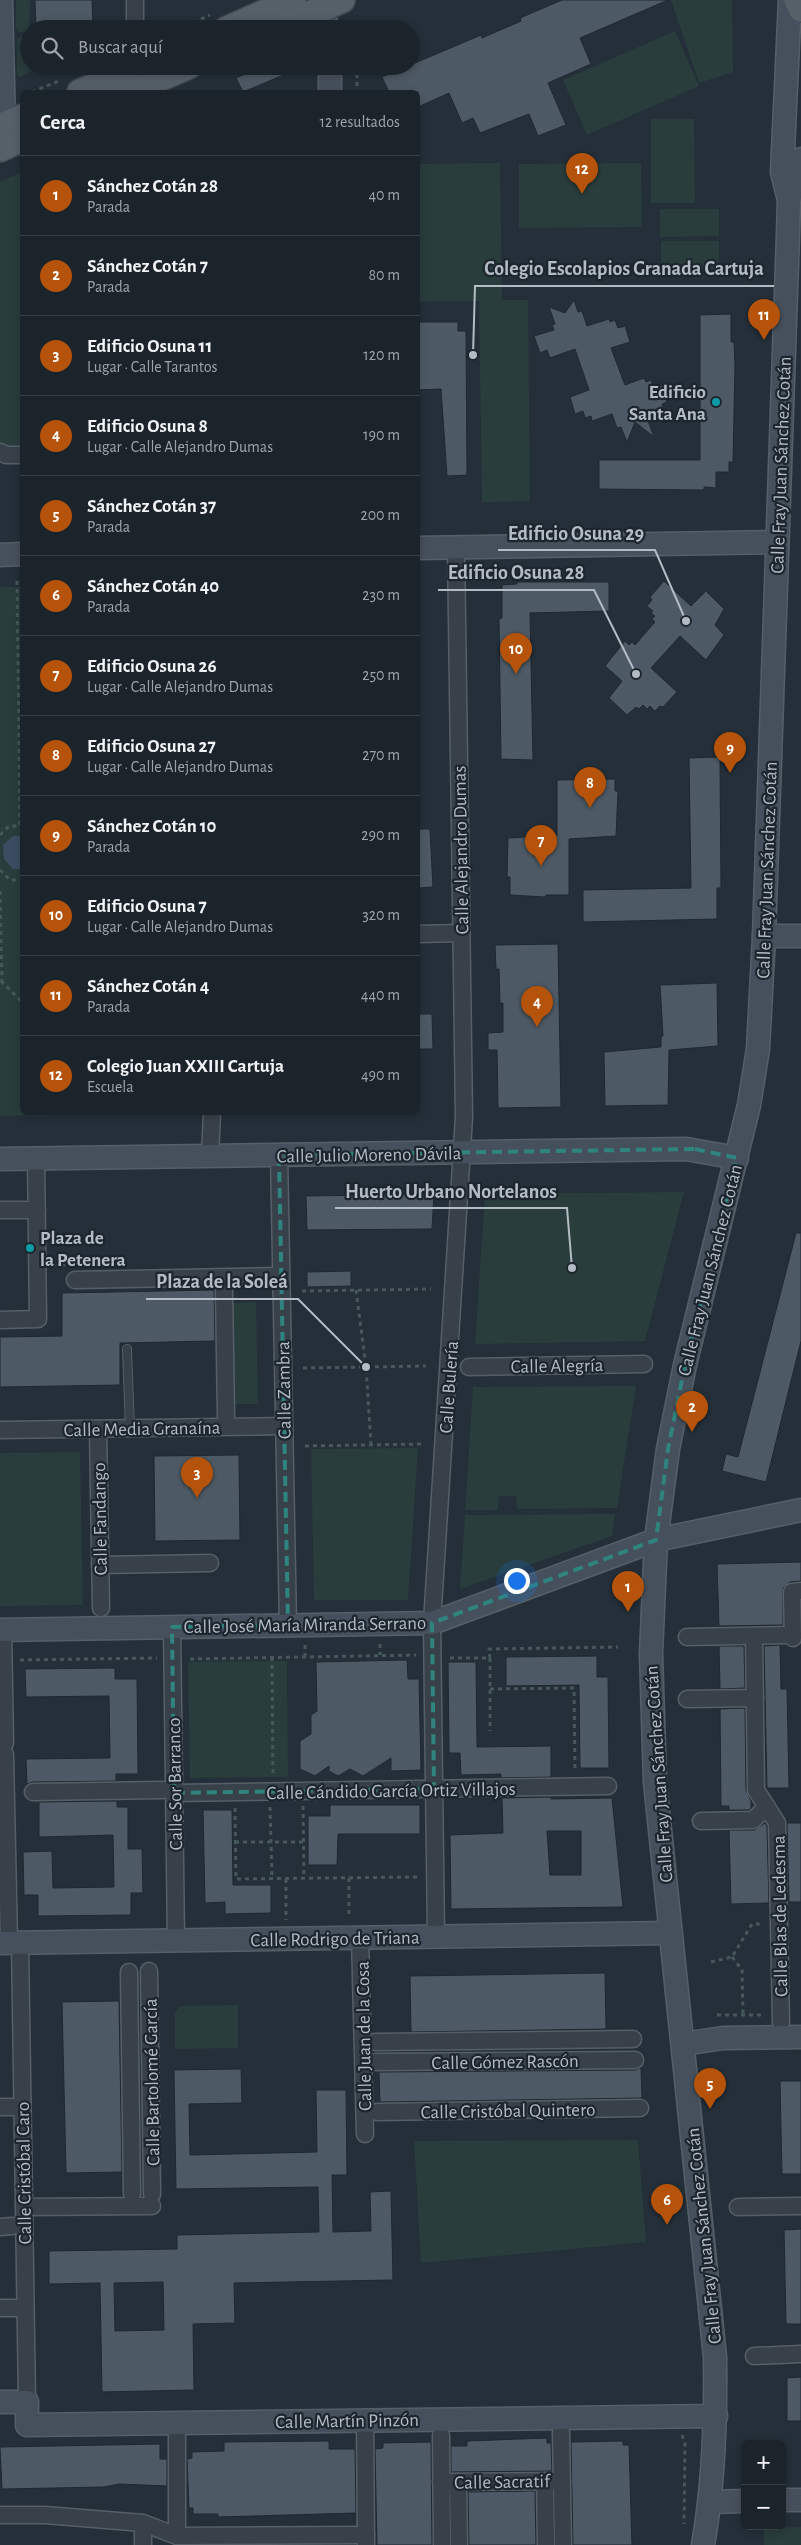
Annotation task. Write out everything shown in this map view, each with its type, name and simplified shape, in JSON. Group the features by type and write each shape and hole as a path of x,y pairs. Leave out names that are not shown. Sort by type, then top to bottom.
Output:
{"main road":[{"path":"1,0 10,131"},
{"path":"247,20 293,0"},
{"name":"Calle Fray Juan Sánchez Cotán","path":"789,200 782,172 790,0"},
{"path":"798,0 801,9"},
{"path":"304,20 331,12"},
{"path":"85,90 120,75"},
{"path":"134,90 168,75"},
{"path":"330,75 330,90"},
{"name":"Calle Fray Juan Sánchez Cotán","path":"703,2545 711,2502 716,2416 715,2357 655,1782 651,1712 651,1654 656,1540 668,1449 685,1365 749,1105 758,1049 764,936 789,200 800,166"},
{"path":"420,548 777,542"},
{"path":"0,555 20,554"},
{"path":"764,936 801,936"},
{"name":"Calle Julio Moreno Dávila","path":"0,1159 695,1149 737,1158"},
{"name":"Calle José María Miranda Serrano","path":"1,1630 432,1623 656,1540 801,1510"},
{"name":"Calle Rodrigo de Triana","path":"9,1943 176,1941 355,1931 436,1937 670,1933"},
{"path":"683,2044 724,2038 801,2037"},
{"path":"0,2402 27,2402"},
{"name":"Calle Martín Pinzón","path":"27,2402 27,2425 716,2416"},
{"path":"786,2500 801,2500"},
{"path":"711,2502 741,2501"}],"street":[{"path":"135,0 136,20"},
{"path":"0,452 6,455 20,455"},
{"name":"Calle Alejandro Dumas","path":"456,547 464,1117 462,1152"},
{"path":"420,934 461,933"},
{"path":"210,1156 212,1115"},
{"name":"Calle Bulería","path":"432,1623 462,1152"},
{"name":"Calle Zambra","path":"279,1155 288,1625"},
{"path":"0,1320 38,1319 36,1158"},
{"path":"0,1210 37,1210"},
{"path":"75,1280 281,1276"},
{"path":"224,1290 226,1418"},
{"name":"Calle Alegría","path":"470,1367 644,1364"},
{"name":"Calle Media Granaína","path":"0,1430 284,1426"},
{"name":"Calle Fandango","path":"98,1429 101,1608"},
{"path":"100,1565 210,1563"},
{"path":"687,1637 793,1636 792,1592 801,1592"},
{"path":"432,1623 436,1937"},
{"name":"Calle Sor Barranco","path":"172,1627 169,1792 176,1941"},
{"name":"Calle Cristóbal Caro","path":"1,1630 9,1943 22,2107 27,2402"},
{"name":"Calle Blas de Ledesma","path":"754,1636 756,1790 777,1823 781,2023"},
{"path":"687,1699 754,1698"},
{"name":"Calle Cándido García Ortiz Villajos","path":"33,1792 608,1786"},
{"path":"701,1821 753,1820 767,1807"},
{"name":"Calle Juan de la Cosa","path":"355,1931 365,2134"},
{"name":"Calle Bartolomé García","path":"24,2208 152,2200 149,1971"},
{"name":"Calle Bartolomé García","path":"130,1972 132,2194"},
{"name":"Calle Gómez Rascón","path":"375,2042 633,2039"},
{"name":"Calle Gómez Rascón","path":"376,2062 635,2060"},
{"path":"0,2107 22,2107"},
{"name":"Calle Cristóbal Quintero","path":"377,2112 640,2108"},
{"path":"738,2206 801,2206"},
{"path":"0,2308 25,2308"},
{"path":"754,2356 801,2354"},
{"path":"0,2515 45,2515 143,2523 178,2536 366,2540 365,2420"},
{"path":"177,2423 178,2536"},
{"path":"561,2432 562,2545"},
{"path":"441,2435 459,2545"},
{"path":"545,2481 546,2545"},
{"name":"Calle Sacratif","path":"450,2482 562,2481"},
{"path":"442,2545 450,2482"},
{"path":"143,2523 143,2545"}],"lane":[{"path":"128,1349 130,1429"}],"path":[{"path":"357,75 357,90"},
{"path":"18,581 20,666"},
{"path":"0,835 9,826 20,826"},
{"path":"0,870 10,880 20,880"},
{"path":"0,891 1,981 20,1000"},
{"path":"302,1291 430,1289"},
{"path":"356,1290 366,1367 371,1445"},
{"path":"303,1368 426,1366"},
{"path":"305,1446 421,1444"},
{"path":"380,1640 380,1656"},
{"path":"305,1641 305,1657"},
{"path":"490,1731 489,1649 618,1647"},
{"path":"184,1659 419,1655"},
{"path":"272,1657 273,1780"},
{"path":"20,1660 159,1658"},
{"path":"444,1658 490,1658"},
{"path":"490,1689 574,1688 576,1769 570,1769"},
{"path":"303,1803 304,1878"},
{"path":"235,1804 236,1879 421,1877"},
{"path":"270,1804 272,1878"},
{"path":"235,1842 304,1842"},
{"path":"286,1878 286,1924"},
{"path":"349,1878 355,1931"},
{"path":"711,1962 732,1957 752,1924 765,1924"},
{"path":"732,1957 742,1970 744,2015"},
{"path":"717,2015 759,2014"},
{"path":"680,2430 685,2443 684,2525"}],"highlighted area":[{"path":"695,1149 737,1158 685,1365 668,1449 656,1540 432,1623 434,1789 174,1793 172,1627 288,1625 279,1155"}],"green space":[{"path":"16,0 30,0 29,20 20,20 20,32 16,28"},
{"path":"671,0 732,0 733,72 699,83"},
{"path":"675,31 699,86 587,135 563,80"},
{"path":"20,37 20,75 24,75 20,77 17,75 17,39"},
{"path":"651,119 694,119 695,203 651,203"},
{"path":"500,163 502,300 528,300 530,501 482,502 479,301 420,301 420,164"},
{"path":"641,163 642,227 519,228 519,164"},
{"path":"20,173 20,449 5,449 0,444 0,182"},
{"path":"660,209 719,209 719,236 660,237"},
{"path":"661,241 719,241 719,269 661,269"},
{"path":"0,587 20,587 20,1115 63,1115 0,1116"},
{"path":"684,1192 645,1341 475,1344 485,1194"},
{"path":"256,1302 258,1404 234,1404 232,1303"},
{"path":"636,1386 617,1508 517,1509 516,1496 499,1496 498,1510 465,1510 473,1387"},
{"path":"418,1448 408,1600 314,1600 311,1449"},
{"path":"80,1452 83,1605 0,1606 0,1453"},
{"path":"615,1514 612,1536 460,1589 465,1515"},
{"path":"287,1661 288,1777 190,1778 188,1662"},
{"path":"238,2005 238,2048 175,2049 175,2013 180,2006"},
{"path":"638,2140 646,2242 421,2263 414,2141"},
{"path":"786,2527 801,2527 801,2545 764,2545 764,2530 786,2530"}],"water":[{"path":"13,836 20,836 20,869 13,869 4,859 3,845"}],"building":[{"path":"35,0 92,0 93,20 36,20"},
{"path":"562,0 668,0 580,38 591,64 548,83 566,125 538,136 529,114 480,133 473,118 462,123 449,93 420,106 420,90 388,90 382,77 387,75 420,75 420,61 481,35 482,38 521,21 520,18"},
{"path":"243,75 284,75 248,90 242,90 236,78"},
{"path":"574,300 578,312 582,311 587,326 609,319 610,322 615,320 618,328 625,326 630,342 611,348 625,385 644,378 646,382 651,380 654,388 662,385 667,402 662,404 663,407 648,412 646,415 654,437 635,422 627,442 621,427 617,428 612,414 592,421 591,416 585,418 583,411 575,414 570,397 589,390 575,349 550,358 547,350 540,353 534,336 554,330 552,325 555,324 549,307 565,313"},
{"name":"Edificio Santa Ana","path":"731,314 731,342 734,342 735,365 733,462 729,462 729,472 716,472 716,488 704,487 704,490 599,489 599,460 700,460 700,315"},
{"path":"420,322 458,322 458,331 466,331 467,475 447,476 441,389 420,390"},
{"path":"664,581 691,606 706,591 724,609 715,625 724,635 706,660 680,636 651,668 677,692 663,707 660,706 655,711 650,706 647,709 643,705 639,709 636,707 627,715 609,698 622,681 605,666 625,641 629,645 632,642 635,645 655,622 652,619 655,616 651,613 653,611 647,606 652,600 650,597"},
{"path":"517,582 609,582 609,611 530,613 533,760 501,759 499,619 502,618 502,585 517,584"},
{"path":"720,757 721,888 717,888 717,919 583,922 583,890 691,888 689,758"},
{"path":"615,779 615,791 618,791 616,836 569,839 569,895 546,895 545,897 510,895 510,877 507,877 508,838 557,835 557,780"},
{"path":"420,829 430,829 433,887 420,888"},
{"path":"558,944 561,1107 498,1108 497,1050 488,1050 488,1033 503,1032 503,1003 500,1003 499,969 496,969 495,945"},
{"path":"717,983 718,1046 669,1050 668,1105 605,1106 604,1052 661,1047 661,1037 663,1036 660,985"},
{"path":"420,1014 432,1014 433,1049 420,1049"},
{"path":"434,1194 432,1229 307,1230 306,1196"},
{"path":"796,1233 801,1233 801,1341 766,1482 722,1471 726,1454 738,1457"},
{"path":"351,1271 351,1286 307,1287 307,1272"},
{"path":"214,1290 215,1341 120,1343 120,1385 0,1387 0,1337 62,1336 62,1293"},
{"path":"239,1455 240,1540 155,1541 154,1456"},
{"path":"801,1562 801,1581 790,1582 783,1588 783,1625 719,1626 717,1564"},
{"path":"780,1645 781,1689 787,1689 789,1788 767,1788 764,1646"},
{"path":"719,1646 744,1646 745,1688 720,1689"},
{"path":"597,1656 597,1677 608,1677 609,1768 580,1768 579,1685 506,1686 506,1657"},
{"path":"407,1660 408,1679 419,1679 421,1770 391,1771 391,1758 363,1776 350,1769 338,1776 329,1771 329,1766 315,1776 300,1769 300,1741 311,1734 311,1715 317,1711 316,1662"},
{"path":"448,1662 476,1662 477,1747 551,1746 551,1777 501,1778 501,1774 461,1775 460,1753 449,1753"},
{"path":"115,1668 115,1679 137,1679 138,1774 116,1774 116,1781 33,1782 27,1784 26,1759 110,1758 109,1696 26,1697 25,1669"},
{"path":"745,1708 746,1790 751,1801 751,1808 749,1810 729,1810 729,1806 721,1806 720,1709"},
{"path":"502,1798 612,1798 623,1907 451,1909 450,1835 503,1833","holes":["547,1831 581,1831 581,1875 550,1875"]},
{"path":"117,1801 117,1807 128,1807 128,1849 142,1849 143,1893 131,1893 131,1915 38,1916 38,1895 24,1895 23,1852 52,1851 53,1888 114,1887 113,1835 39,1837 39,1802"},
{"path":"330,1805 420,1805 420,1834 338,1834 337,1865 308,1865 308,1816 330,1816"},
{"path":"203,1810 232,1810 233,1885 271,1885 271,1913 225,1914 225,1902 205,1903"},
{"path":"765,1823 767,1826 769,1903 731,1904 729,1830 754,1830"},
{"path":"787,1823 801,1823 801,1902 789,1902"},
{"path":"605,1973 606,2029 411,2032 410,1976"},
{"path":"119,2001 122,2172 66,2173 62,2002"},
{"path":"641,2068 642,2098 380,2102 379,2072 635,2070"},
{"path":"241,2069 242,2103 189,2104 190,2155 317,2152 316,2090 346,2090 347,2175 332,2175 333,2232 371,2231 370,2192 391,2191 393,2280 234,2283 235,2323 193,2324 194,2390 102,2392 100,2283 49,2284 49,2251 177,2249 177,2235 319,2232 318,2187 176,2189 174,2070","holes":["163,2282 164,2330 115,2331 114,2283"]},
{"path":"780,2081 801,2081 801,2174 782,2174"},
{"path":"801,2229 801,2324 786,2324 784,2230"},
{"path":"801,2377 801,2421 787,2421 787,2378"},
{"path":"547,2438 547,2443 551,2443 552,2471 451,2472 451,2446 467,2446 467,2441"},
{"path":"329,2441 329,2449 355,2449 356,2513 218,2517 218,2514 193,2514 193,2508 189,2508 187,2459 192,2458 192,2452 224,2451 224,2442"},
{"path":"623,2441 623,2445 629,2445 632,2545 573,2545 571,2442"},
{"path":"431,2442 432,2545 377,2545 375,2449 383,2448 383,2443"},
{"path":"160,2444 160,2459 167,2459 167,2486 119,2484 104,2487 2,2489 0,2447"},
{"path":"535,2491 536,2545 469,2545 468,2492"}],"place":[{"name":"Colegio Juan XXIII Cartuja","path":"582,194"},
{"name":"Sánchez Cotán 4","path":"764,340"},
{"name":"Colegio Escolapios Granada Cartuja","path":"473,355"},
{"name":"Edificio Santa Ana","path":"716,402"},
{"name":"Edificio Osuna 29","path":"686,621"},
{"name":"Edificio Osuna 7","path":"516,674"},
{"name":"Edificio Osuna 28","path":"636,674"},
{"name":"Sánchez Cotán 10","path":"730,773"},
{"name":"Edificio Osuna 27","path":"590,808"},
{"name":"Edificio Osuna 26","path":"541,866"},
{"name":"Edificio Osuna 8","path":"537,1027"},
{"name":"Plaza de la Petenera","path":"30,1248"},
{"name":"Huerto Urbano Nortelanos","path":"572,1268"},
{"name":"Plaza de la Soleá","path":"366,1367"},
{"name":"Sánchez Cotán 7","path":"692,1432"},
{"name":"Edificio Osuna 11","path":"197,1498"},
{"name":"Sánchez Cotán 28","path":"628,1612"},
{"name":"Sánchez Cotán 37","path":"710,2109"},
{"name":"Sánchez Cotán 40","path":"667,2225"}]}
